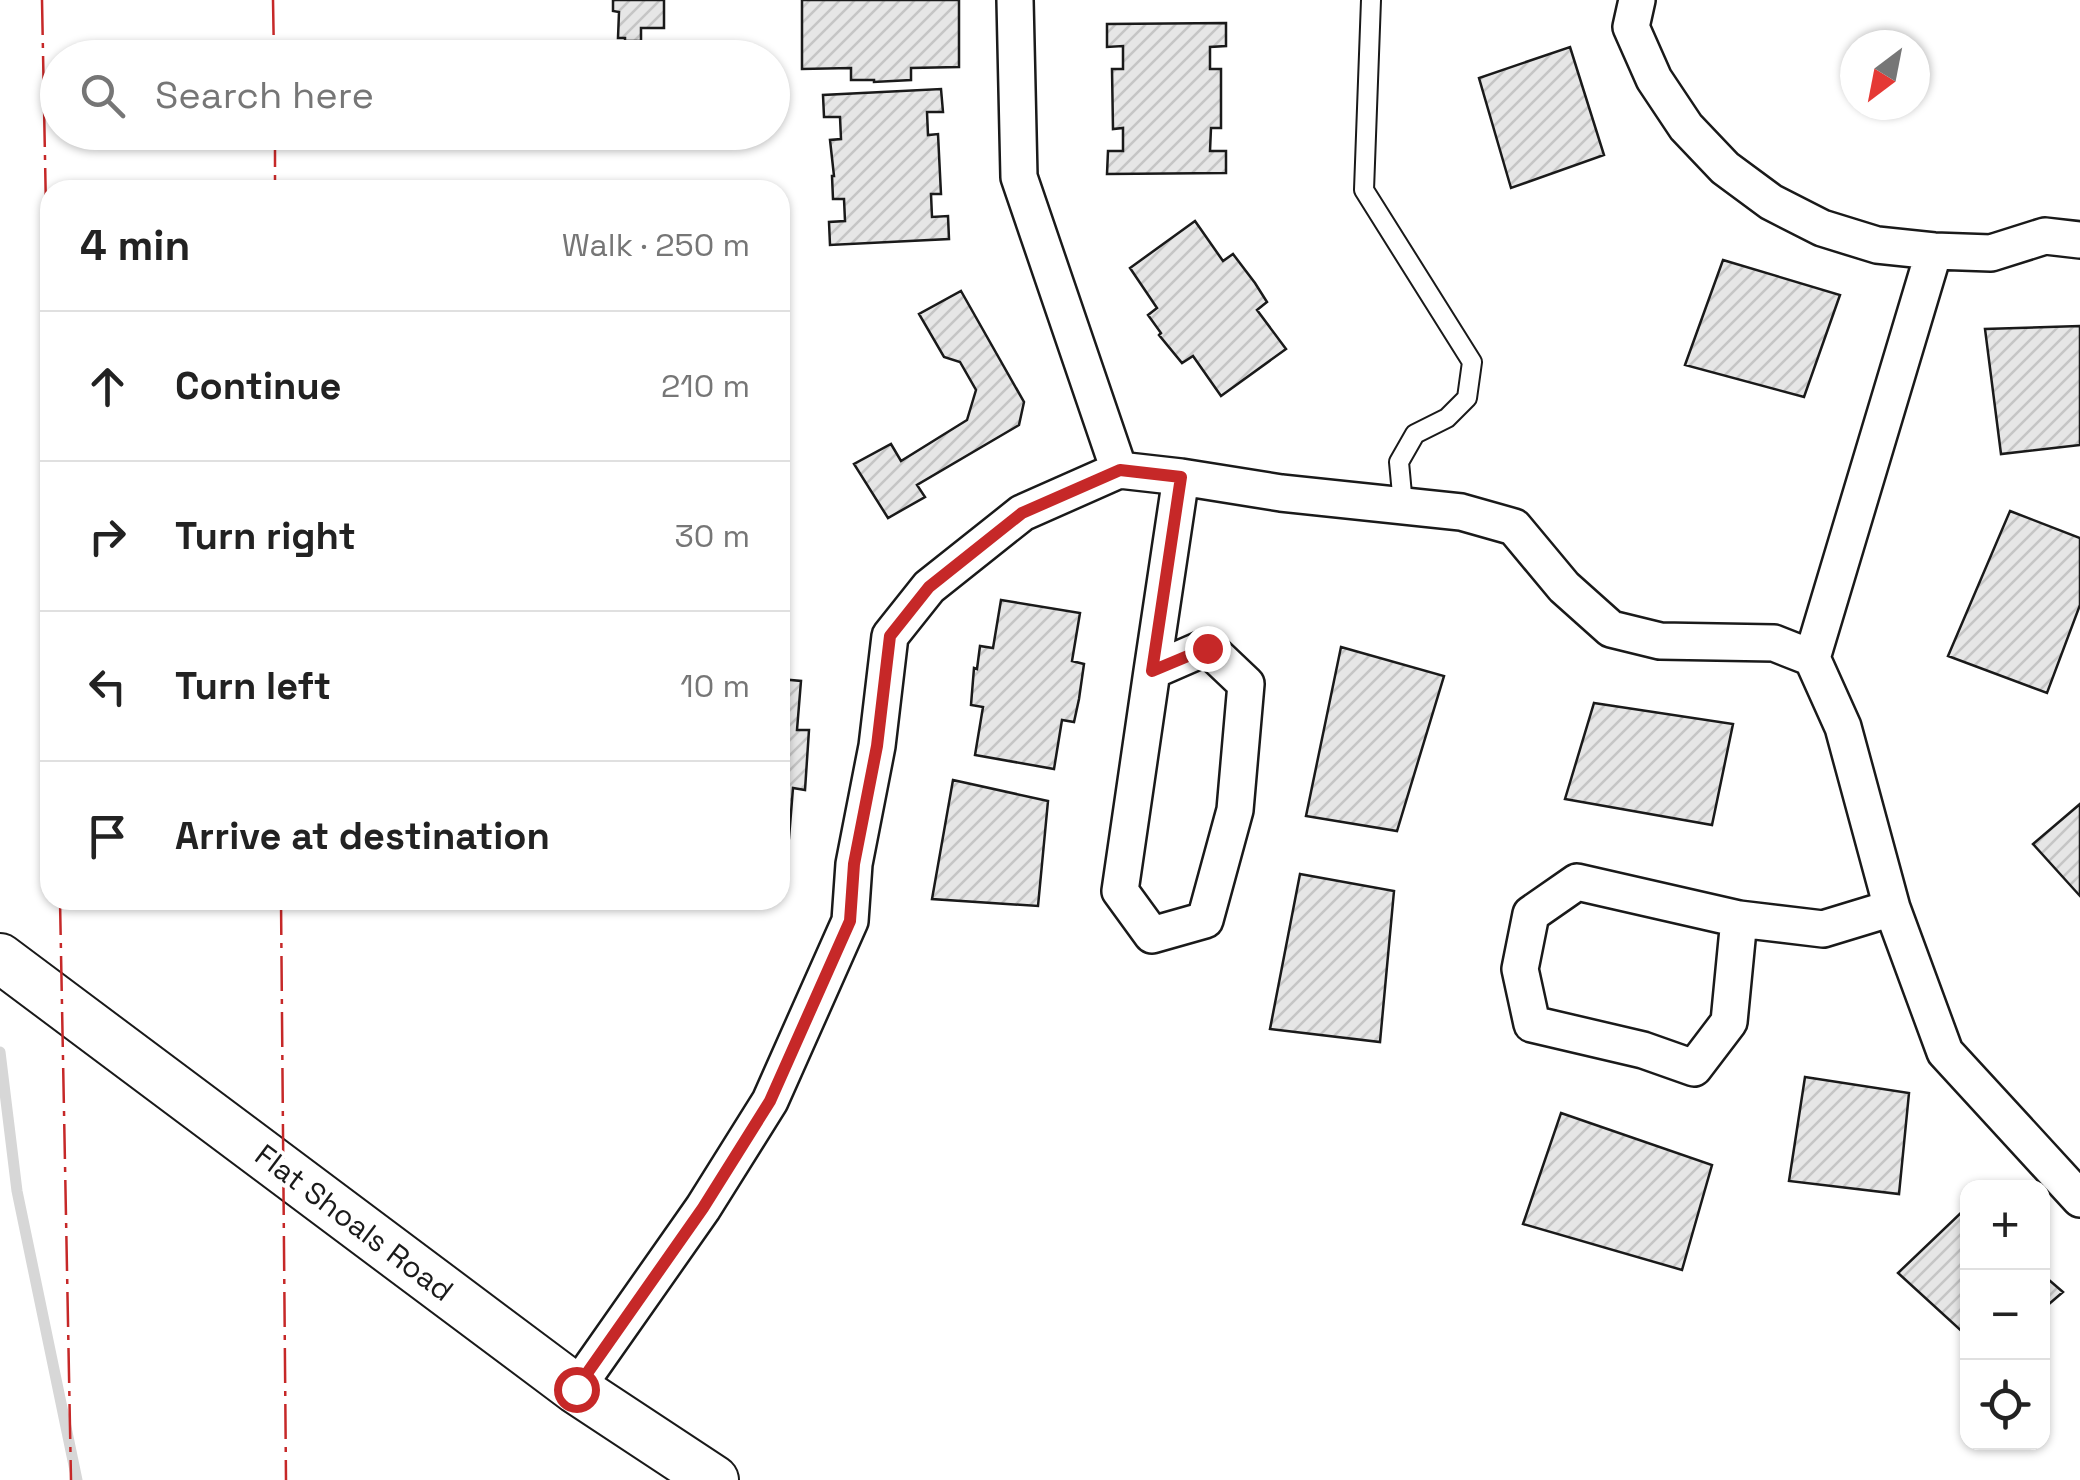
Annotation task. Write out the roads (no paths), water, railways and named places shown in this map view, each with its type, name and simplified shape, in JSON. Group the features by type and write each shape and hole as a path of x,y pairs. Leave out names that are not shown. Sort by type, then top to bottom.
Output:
{"street":[{"path":"1015,0 1020,178 1120,470"},
{"path":"1636,0 1631,27 1654,80 1686,127 1725,168 1771,202 1822,228 1877,245 1934,252 1991,252 2046,236 2080,240"},
{"path":"1934,252 1812,658 1843,727 1892,908 1945,1052 2080,1199"},
{"path":"576,1389 703,1208 770,1101 850,921 854,864 877,746 890,636 929,587 1022,513 1120,470 1281,493 1461,512 1514,527 1564,587 1611,629 1660,641 1774,643 1812,658"},
{"path":"1152,671 1207,648 1246,684 1235,810 1205,920 1152,935 1120,891 1152,671 1181,477"},
{"path":"1739,919 1729,1022 1694,1068 1643,1050 1532,1024 1520,969 1531,914 1577,882 1739,919 1823,929 1892,908"},
{"name":"Flat Shoals Road","path":"0,958 576,1389 714,1480"}],"lane":[{"path":"1371,0 1364,190 1472,362 1467,398 1447,418 1415,434 1399,462 1403,506"}],"waterway":[{"path":"0,1052 17,1191 77,1480"}]}
